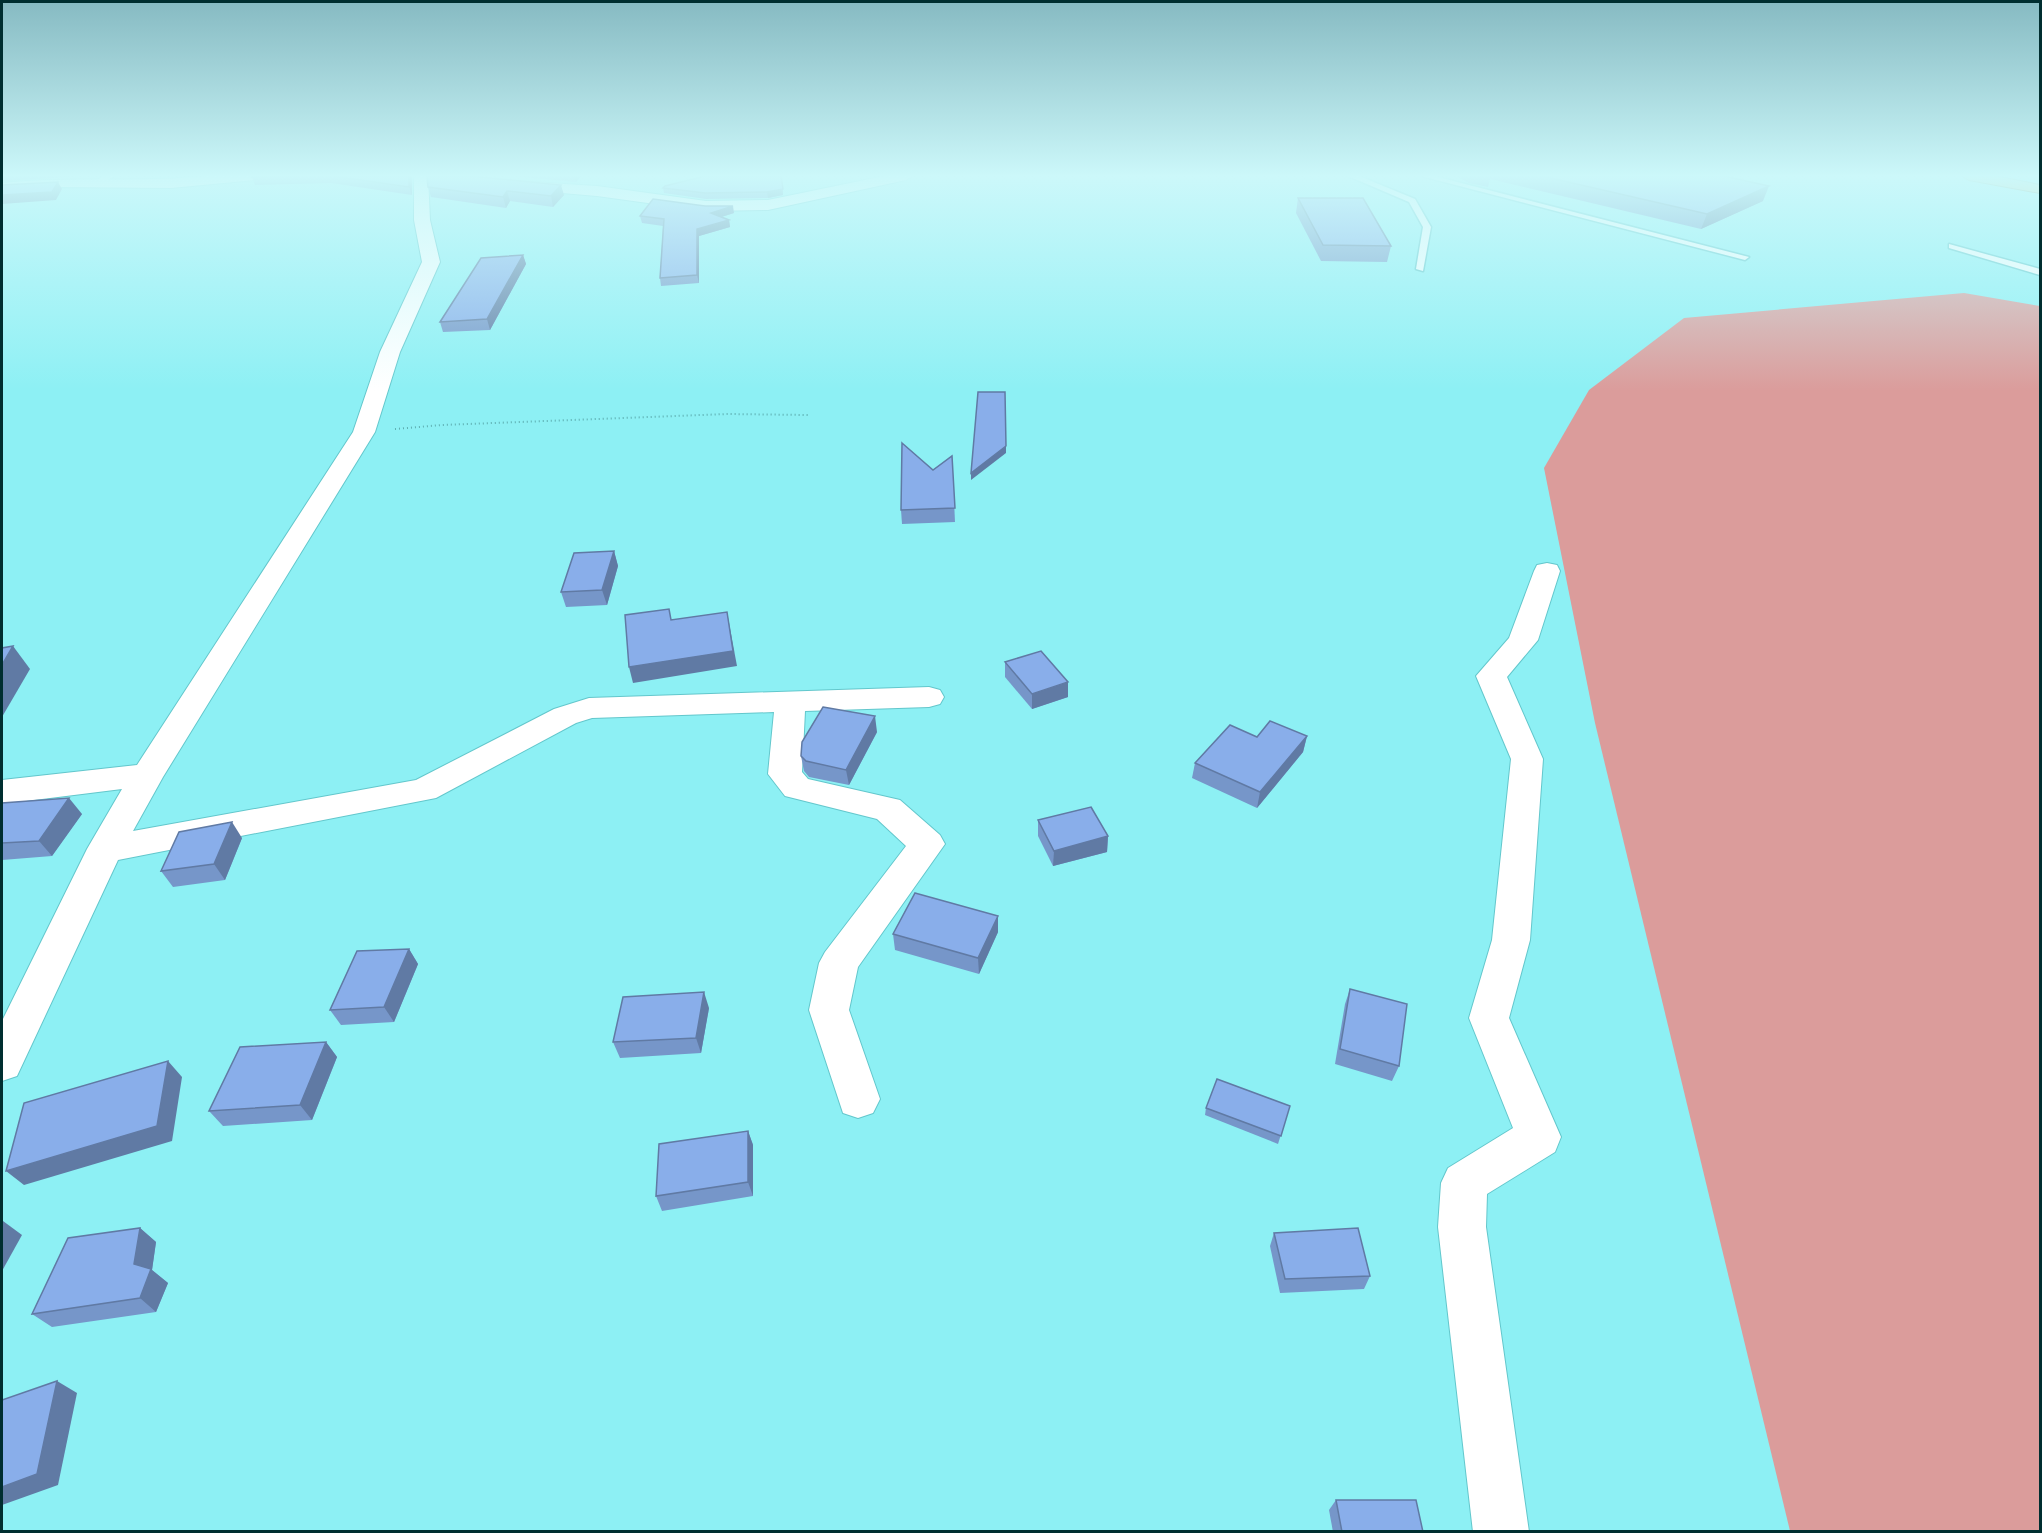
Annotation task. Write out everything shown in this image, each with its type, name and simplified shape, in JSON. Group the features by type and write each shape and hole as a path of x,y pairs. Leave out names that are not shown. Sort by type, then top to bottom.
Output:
{"street":[{"path":"2,1063 105,849 147,775 364,432 390,352 431,262 428,248"},
{"path":"1501,1532 1462,1227 1464,1183 1539,1137 1489,1018 1511,940 1527,759 1491,676 1523,640 1547,571"},
{"path":"105,849 424,790 565,716 589,708 929,697"},
{"path":"790,701 785,774 797,788 888,809 927,844 839,963 829,1010 858,1099"},
{"path":"2,792 147,775"}],"lane":[{"path":"1420,269 1424,248"},
{"path":"1711,248 1745,256"},
{"path":"1957,248 2040,272"}],"path":[{"path":"364,432 442,425 727,414 808,415"}],"shaded area":[{"path":"1964,293 2040,306 2040,1531 1790,1531 1595,723 1544,468 1589,390 1684,318"}],"building":[{"path":"662,248 697,248 697,275 660,278"},
{"path":"523,255 487,319 440,322 481,258"},
{"path":"978,392 1005,392 1006,446 971,473"},
{"path":"902,443 933,470 952,456 955,508 901,510"},
{"path":"614,551 602,590 561,592 574,553"},
{"path":"669,609 671,620 727,612 733,651 629,667 625,615"},
{"path":"13,646 2,665 2,648"},
{"path":"1041,651 1068,682 1032,694 1005,662"},
{"path":"823,707 875,716 846,770 806,761 801,756 802,742"},
{"path":"1270,721 1307,736 1260,792 1195,763 1230,725 1257,737"},
{"path":"69,798 39,841 2,843 2,803"},
{"path":"1091,807 1108,836 1054,851 1038,820"},
{"path":"232,822 214,864 161,871 179,832"},
{"path":"915,893 998,916 978,958 893,934"},
{"path":"409,949 384,1007 330,1010 357,951"},
{"path":"1350,989 1407,1004 1399,1066 1340,1049"},
{"path":"704,992 696,1038 613,1042 623,997"},
{"path":"326,1042 300,1105 209,1111 240,1047"},
{"path":"168,1061 157,1126 6,1171 24,1103"},
{"path":"1217,1079 1290,1106 1281,1136 1206,1108"},
{"path":"748,1131 748,1182 656,1196 659,1144"},
{"path":"140,1228 134,1264 151,1269 140,1298 32,1314 68,1238"},
{"path":"1358,1228 1370,1276 1285,1279 1274,1233"},
{"path":"57,1381 37,1474 2,1487 2,1400"},
{"path":"1336,1500 1416,1500 1423,1532 1342,1532"}]}
